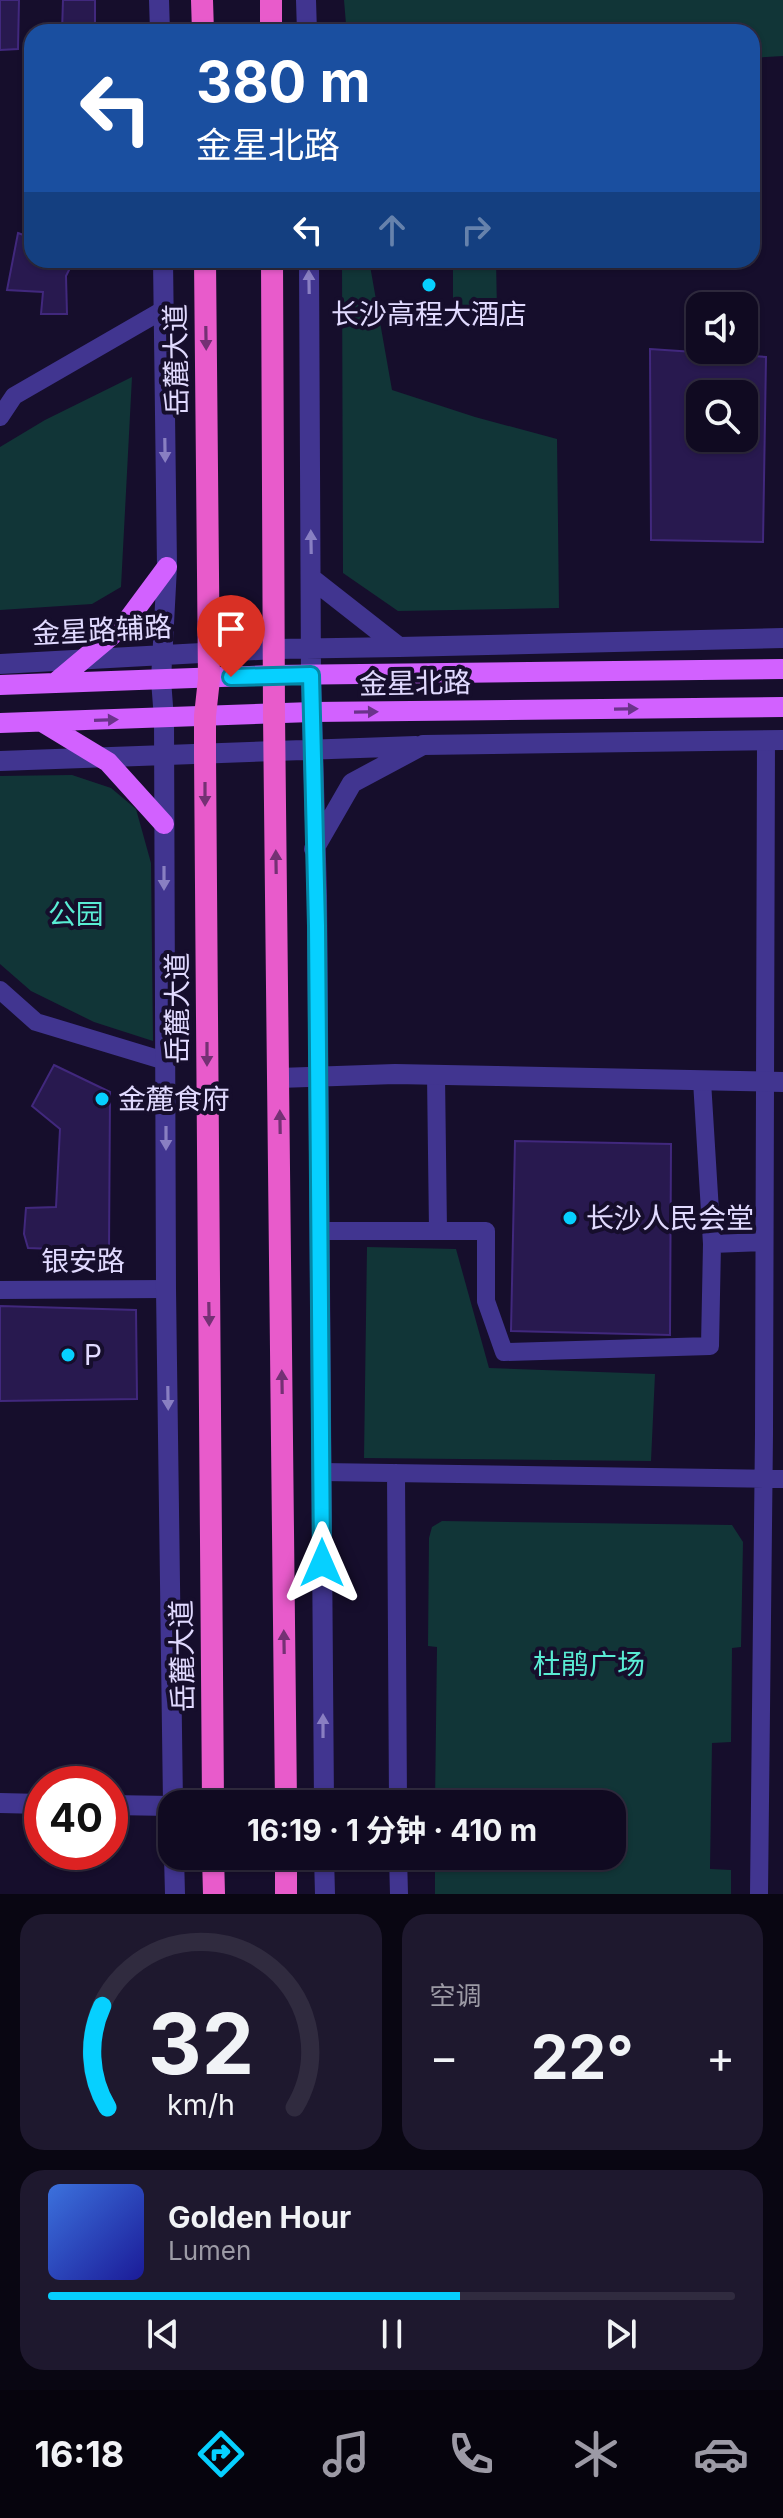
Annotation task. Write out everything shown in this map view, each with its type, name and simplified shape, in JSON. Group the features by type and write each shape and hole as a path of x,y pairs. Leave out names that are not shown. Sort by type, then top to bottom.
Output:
{"highway":[{"path":"202,0 203,24"},
{"path":"271,0 271,24"},
{"name":"岳麓大道","path":"205,268 209,679 205,754 213,1790"},
{"path":"272,268 286,1790"},
{"path":"213,1870 214,1894"},
{"path":"286,1870 286,1894"}],"main road":[{"path":"55,683 124,625 167,567"},
{"name":"金星北路","path":"0,685 276,675 783,669"},
{"name":"金星北路","path":"0,723 312,712 783,707"},
{"path":"42,722 108,762 164,824"}],"street":[{"path":"159,0 160,24"},
{"path":"306,0 307,24"},
{"path":"163,268 167,567 161,680 164,719 166,1289 173,1790"},
{"path":"309,268 324,1790"},
{"path":"0,417 14,396 163,310"},
{"path":"311,578 399,647"},
{"name":"金星路辅路","path":"0,664 275,649 783,638"},
{"path":"0,761 423,745 774,740 774,1148 764,1242 759,1894"},
{"path":"314,849 352,783 423,745"},
{"path":"0,990 36,1022 165,1061"},
{"path":"279,1078 436,1075 774,1082"},
{"path":"436,1075 438,1231"},
{"path":"319,1231 486,1231 486,1301 504,1352 710,1346 712,1244 702,1081"},
{"path":"712,1244 764,1242"},
{"name":"银安路","path":"0,1290 166,1289"},
{"path":"763,1382 783,1383"},
{"path":"322,1472 783,1479"},
{"path":"396,1473 398,1790"},
{"path":"0,1803 24,1804"},
{"path":"128,1805 158,1805"},
{"path":"174,1870 175,1894"},
{"path":"324,1870 325,1894"},
{"path":"398,1870 399,1894"}],"green space":[{"path":"344,0 783,0 783,56 760,57 760,24 346,24"},
{"path":"342,268 370,268 392,390 557,439 559,608 398,611 343,573"},
{"path":"453,268 496,268 497,311 484,316 453,300"},
{"path":"132,377 121,587 92,604 0,610 0,447 45,420"},
{"name":"公园","path":"72,775 111,788 136,809 151,863 153,1041 94,1022 31,991 0,964 0,776"},
{"path":"367,1247 456,1249 489,1368 655,1374 651,1461 364,1458"},
{"name":"杜鹃广场","path":"442,1521 732,1525 743,1542 741,1647 732,1648 731,1742 712,1743 710,1869 731,1870 731,1894 435,1894 435,1870 626,1870 626,1790 435,1790 437,1647 428,1646 429,1538 432,1527"}],"building":[{"path":"0,0 19,0 18,49 0,50"},
{"path":"63,0 95,0 95,24 62,24"},
{"path":"18,233 24,235 24,268 70,268 66,276 67,314 41,314 43,292 7,290"},
{"path":"650,349 686,351 686,364 758,364 758,356 766,357 763,542 651,540"},
{"path":"54,1065 110,1092 109,1251 28,1248 24,1234 26,1208 56,1207 60,1129 32,1106"},
{"path":"515,1141 671,1144 670,1335 511,1331"},
{"name":"P","path":"0,1306 136,1310 137,1399 0,1401"}],"place":[{"name":"长沙高程大酒店","path":"429,285"},
{"name":"金麓食府","path":"102,1099"},
{"name":"长沙人民会堂","path":"570,1218"},
{"name":"P","path":"68,1355"}],"route":[{"path":"231,677 311,675 317,896 322,1563"}]}
